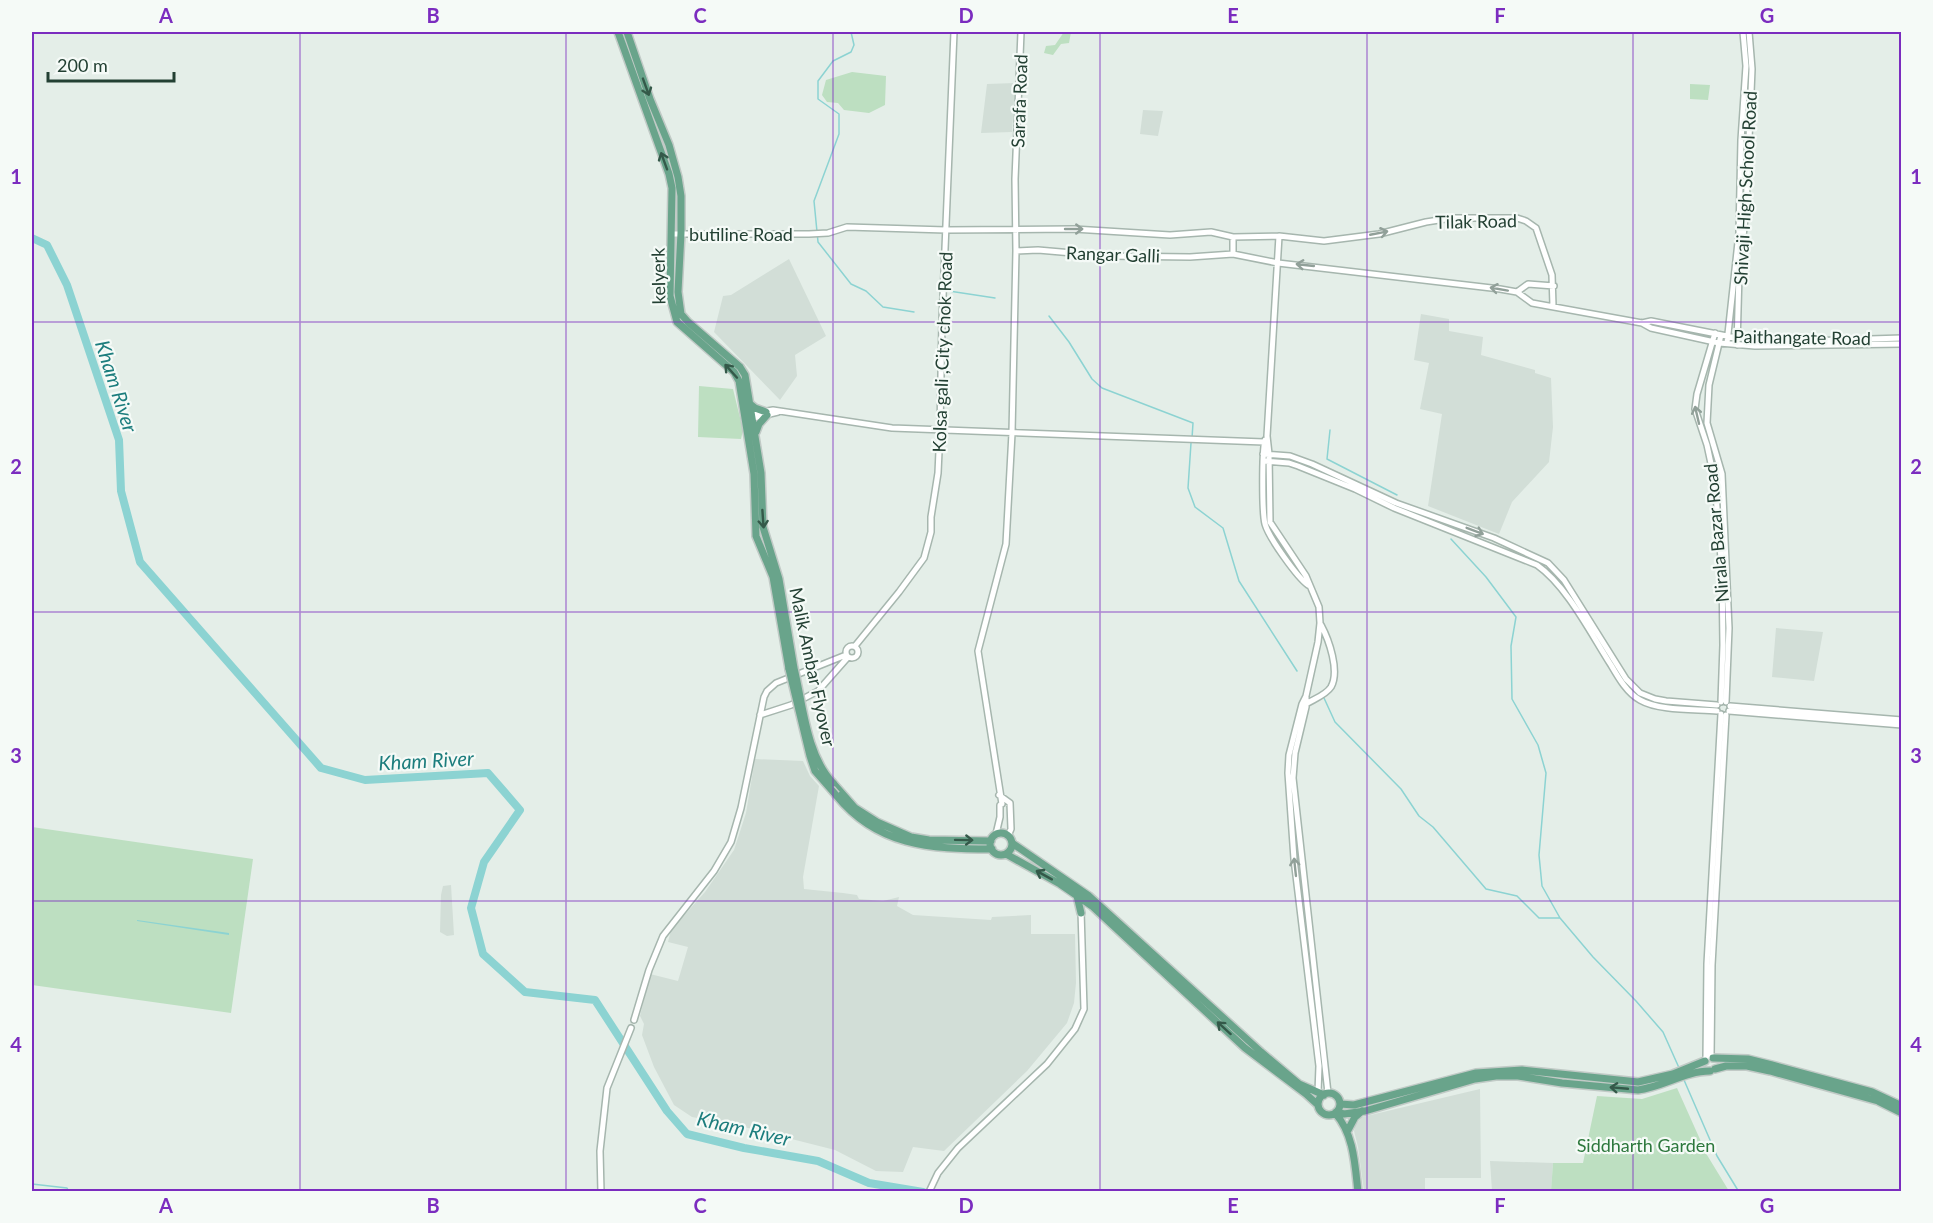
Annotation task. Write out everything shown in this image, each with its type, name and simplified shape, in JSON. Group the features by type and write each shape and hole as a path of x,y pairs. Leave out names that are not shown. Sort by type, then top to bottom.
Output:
{"main road":[{"name":"kelyerk","path":"618,32 669,174 672,189 670,296 677,322 734,372 739,381 748,417 757,481 756,536 771,574"},
{"path":"627,32 669,144 678,177 681,195 678,305 681,314 688,322 740,367 745,375 750,404 748,417 755,435 757,481"},
{"path":"750,404 766,413 755,435"},
{"name":"Malik Ambar Flyover","path":"757,481 763,527 779,579 794,668 812,747 821,769 836,789 844,806 876,830 918,846 992,849"},
{"name":"Malik Ambar Flyover","path":"771,574 789,669 810,756 816,771 836,789"},
{"path":"836,789 855,808 877,822 911,837 929,840 991,841"},
{"path":"1010,840 1011,850 1006,854 998,855 992,849 991,841 996,834 1002,833 1087,898 1299,1084 1337,1097 1340,1104"},
{"path":"1006,854 1077,896 1087,898"},
{"path":"1077,896 1082,916 1099,913"},
{"path":"1094,904 1099,913 1245,1048 1306,1094 1318,1105 1323,1114 1362,1111 1475,1079 1496,1076 1518,1076 1562,1083 1638,1090 1650,1089 1695,1070 1709,1059 1748,1059 1872,1092 1901,1111"},
{"path":"1709,1059 1718,1063 1713,1070"},
{"path":"1709,1059 1705,1067 1713,1070"},
{"path":"1695,1070 1748,1066 1878,1101 1901,1111"},
{"path":"1340,1104 1354,1106 1492,1071 1528,1070 1638,1082 1675,1077"},
{"path":"1318,1105 1323,1093"},
{"path":"1334,1114 1340,1104"},
{"path":"1348,1135 1355,1117 1362,1111"},
{"path":"1334,1114 1348,1135 1353,1152 1358,1191"}],"street":[{"name":"Kolsa gali ,City chok Road","path":"847,656 852,658 857,654 855,646 924,558 930,532 938,473 954,32"},
{"name":"Sarafa Road","path":"999,795 978,651 1006,544 1012,433 1021,32"},
{"name":"Shivaji High School Road","path":"1727,344 1725,336 1738,233 1746,66 1743,32"},
{"name":"Shivaji High School Road","path":"1737,341 1738,274 1746,209 1752,69 1749,32"},
{"name":"Tilak Road","path":"1016,230 1102,230 1170,235 1211,232 1233,237 1279,236 1324,241 1379,234 1452,218 1517,218 1536,228 1552,275 1553,306"},
{"name":"butiline Road","path":"672,234 809,234 828,233 847,227 1016,230"},
{"path":"1279,236 1265,439 1266,461 1270,522 1306,576 1319,606 1320,624 1306,696 1297,721 1289,756 1288,773 1294,859 1323,1093"},
{"path":"1233,237 1233,254"},
{"name":"Rangar Galli","path":"1016,251 1038,250 1107,256 1211,257 1233,254 1278,262 1517,292"},
{"path":"1554,285 1528,284 1517,292 1529,302 1642,323"},
{"name":"Paithangate Road","path":"1642,323 1651,321 1715,333 1737,341 1800,346 1902,344"},
{"name":"Paithangate Road","path":"1642,323 1651,328 1727,344 1737,341 1902,338"},
{"name":"Nirala Bazar Road","path":"1709,1059 1707,964 1723,708 1722,474 1707,423 1715,333"},
{"name":"Nirala Bazar Road","path":"1722,536 1715,482 1707,445 1695,409 1697,394 1716,342 1725,336"},
{"path":"748,417 779,411 892,428 1188,439 1265,439"},
{"path":"1266,454 1290,456 1312,464 1396,503 1485,535 1548,563 1564,580 1626,679 1640,693 1666,701 1723,708 1902,725"},
{"path":"1266,461 1298,466 1394,508 1537,565 1548,572 1565,594 1620,680 1631,694 1641,701 1654,705 1902,720"},
{"path":"1306,704 1326,692 1333,680 1332,651 1320,624"},
{"path":"760,715 791,705 818,691 847,656"},
{"path":"634,1020 648,970 663,936 714,871 731,842 741,808 767,691 776,683 847,656"},
{"path":"1306,696 1295,753 1293,778 1323,1093"},
{"path":"996,834 1002,804 999,795"},
{"path":"999,795 1010,803 1010,840"},
{"path":"929,1191 934,1180 958,1148 1047,1065 1075,1029 1084,1009 1082,916 1087,898"},
{"path":"1082,916 1094,904"},
{"path":"601,1191 600,1150 607,1088 630,1030"}],"shaded area":[{"path":"1015,83 1012,132 981,133 987,84"},
{"path":"1143,110 1163,111 1158,136 1140,134"},
{"path":"789,259 826,336 795,355 797,376 780,400 714,332 723,296 731,295"},
{"path":"1421,314 1449,319 1449,331 1483,337 1481,355 1535,370 1535,373 1551,378 1553,427 1549,462 1512,502 1499,534 1428,506 1442,414 1420,409 1429,363 1414,360"},
{"path":"1776,628 1823,632 1814,681 1772,677"},
{"path":"755,759 803,761 810,776 819,786 803,877 804,889 857,895 859,899 883,901 899,897 897,906 913,915 991,920 992,917 1031,915 1031,934 1075,934 1076,983 1074,1003 1067,1023 1027,1071 944,1151 913,1147 903,1172 876,1171 835,1150 736,1125 692,1117 674,1105 654,1067 642,1035 644,1024 640,1016 650,974 678,981 688,947 668,942 671,930 705,892 734,850 746,813"},
{"path":"451,885 454,935 447,936 440,932 441,895 443,886"},
{"path":"1480,1089 1481,1178 1425,1178 1425,1191 1364,1191 1354,1131 1362,1117"},
{"path":"1490,1161 1553,1163 1551,1191 1492,1191"}],"green space":[{"path":"1064,32 1071,32 1069,43 1061,44 1053,55 1044,53 1046,46 1055,45"},
{"path":"852,72 886,76 885,105 869,113 844,110 838,103 827,102 822,95 826,80"},
{"path":"1690,84 1710,85 1708,100 1690,99"},
{"path":"699,386 733,389 743,430 741,439 698,437"},
{"path":"32,827 253,859 231,1013 32,985"},
{"name":"Siddharth Garden","path":"1677,1088 1707,1155 1729,1191 1551,1191 1553,1163 1583,1163 1597,1096 1642,1099"}],"water":[{"path":"137,921 229,933 229,935"}],"waterway":[{"path":"851,32 854,45 851,52 833,61 818,81 818,99 839,114 839,134 814,201 818,242 851,284 866,291 883,307 914,312"},
{"name":"Kham River","path":"32,238 47,245 67,285 119,440 121,491 140,562 321,768 365,780 488,773 520,810 484,862 471,908 483,954 525,992 595,1000 667,1111 687,1134 744,1148 818,1161 869,1183 923,1192"},
{"path":"949,291 995,298"},
{"path":"1049,316 1069,342 1092,379 1102,388 1193,423 1192,438"},
{"path":"1330,430 1327,459 1397,495"},
{"path":"1191,443 1188,488 1195,507 1223,528 1239,581 1297,671"},
{"path":"1451,539 1486,577 1516,617 1511,646 1512,699 1538,745 1546,773 1539,855 1542,886 1560,918"},
{"path":"1324,698 1335,722 1401,789 1419,816 1433,827 1486,889 1517,896 1539,918 1560,918 1663,1032 1680,1070"},
{"path":"1684,1080 1717,1156 1739,1192"},
{"path":"32,1184 67,1188 69,1192"}]}
